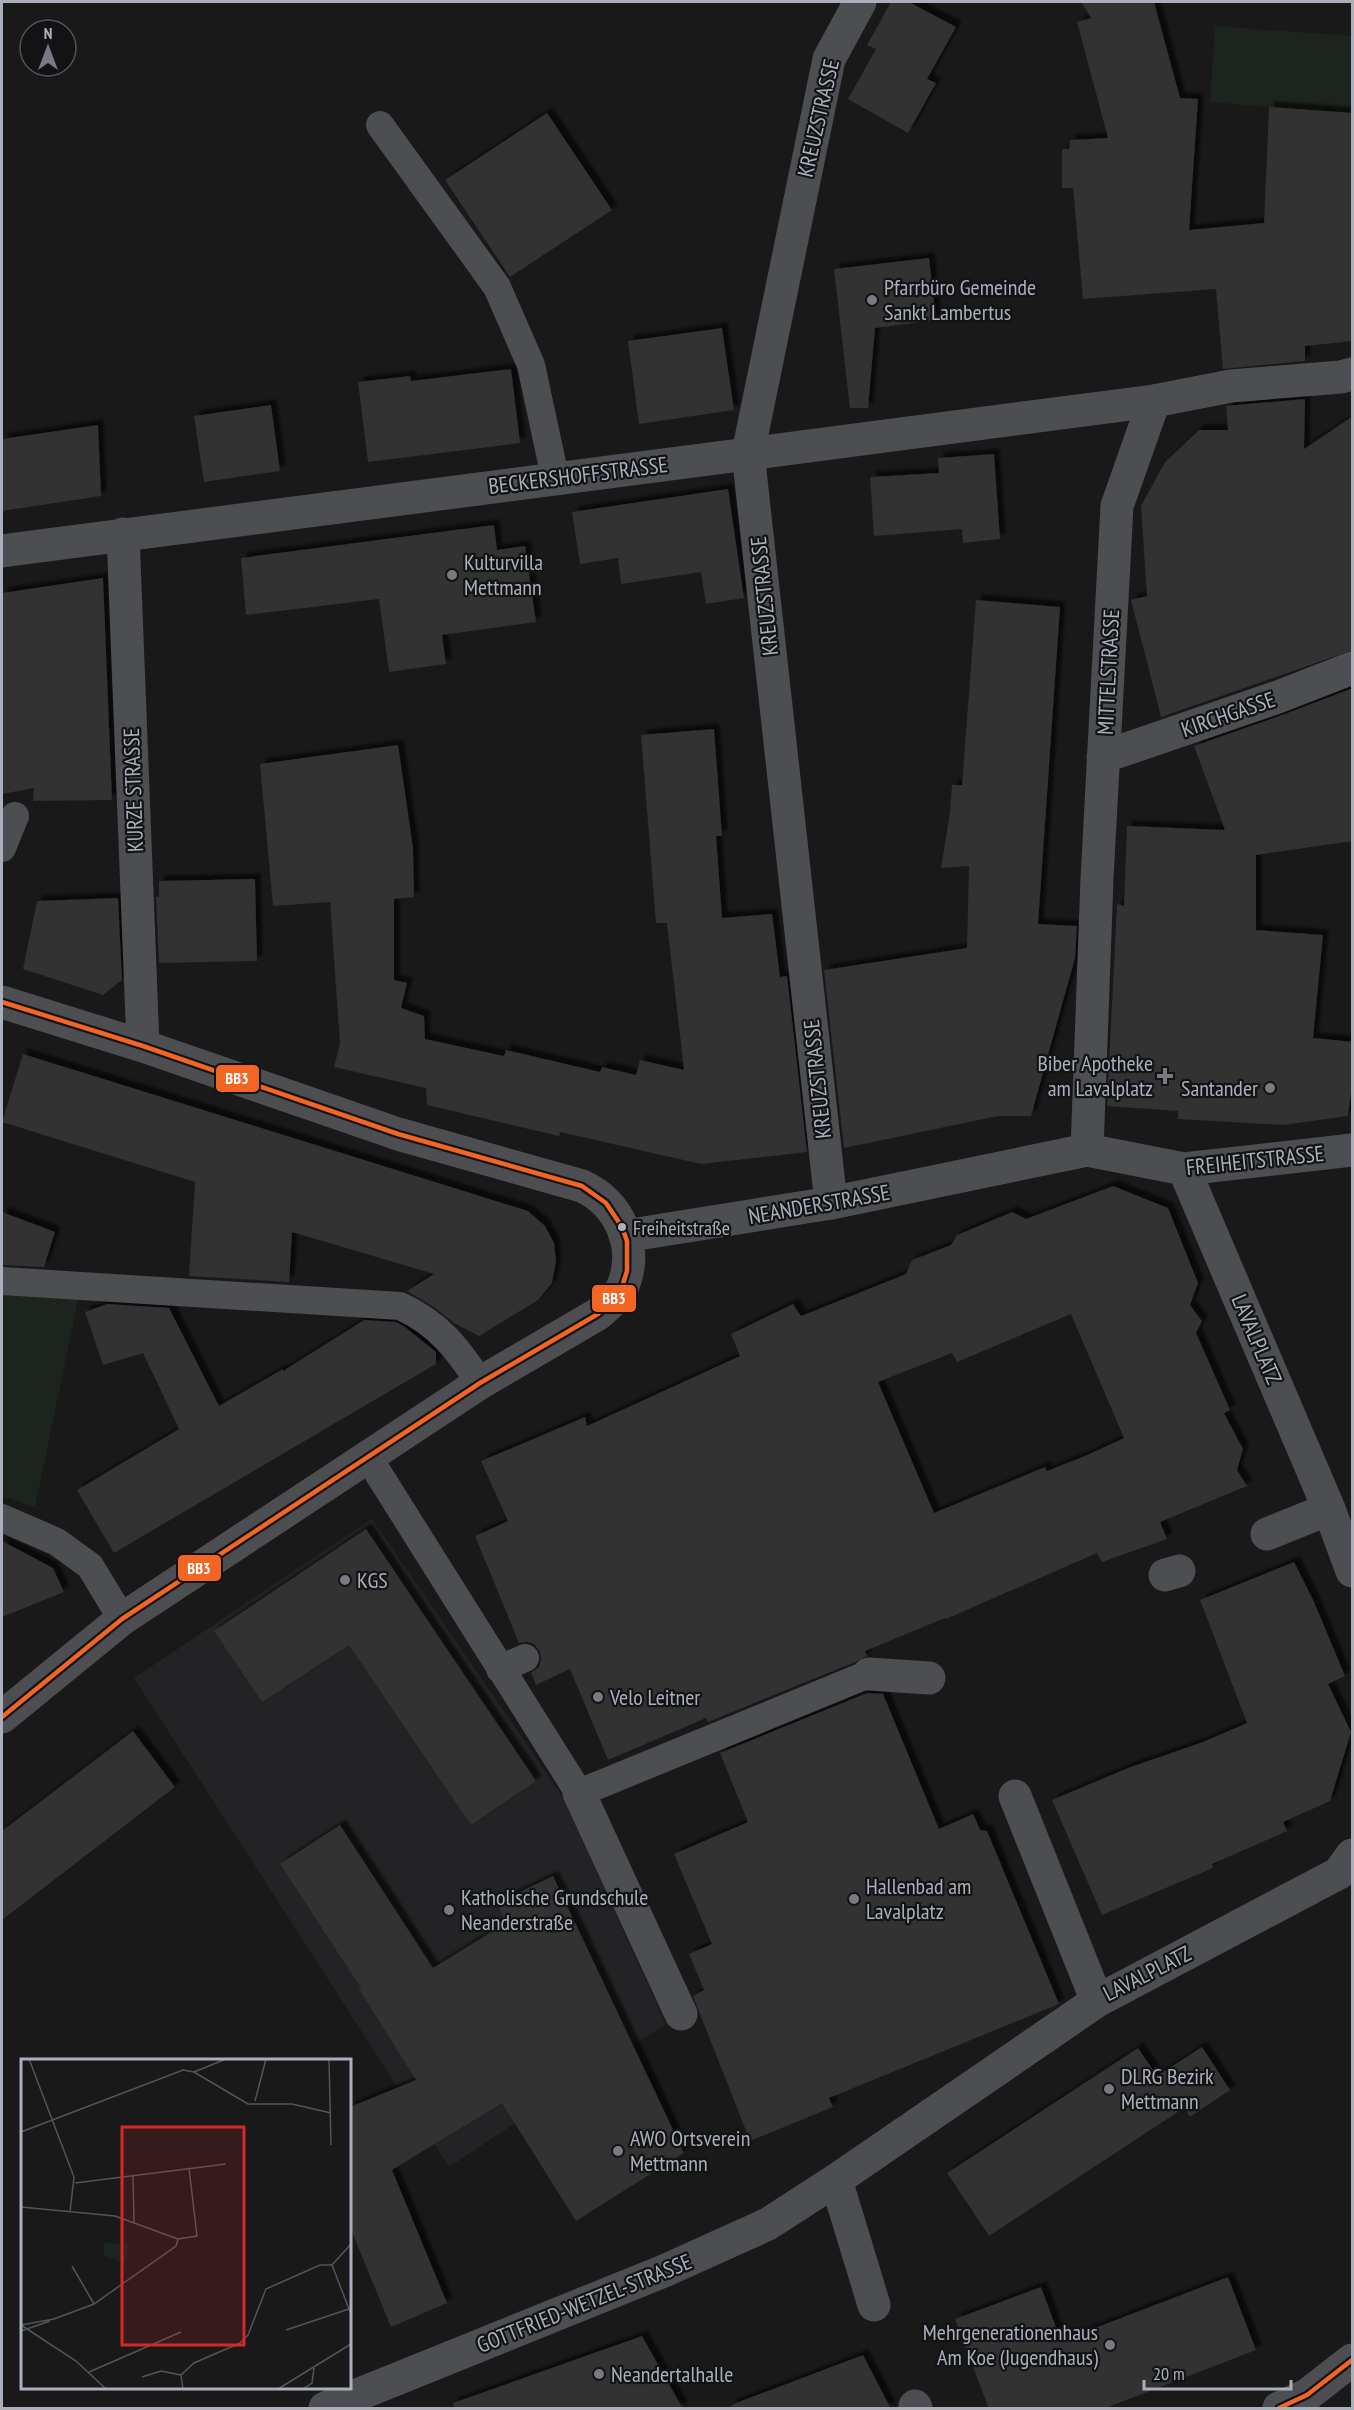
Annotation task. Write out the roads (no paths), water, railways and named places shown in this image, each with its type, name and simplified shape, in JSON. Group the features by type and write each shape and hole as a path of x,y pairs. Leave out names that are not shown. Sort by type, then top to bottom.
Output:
{"street":[{"name":"KREUZSTRASSE","path":"831,1203 748,453 829,59 860,2"},
{"path":"1154,401 1231,386 1341,377 1353,374"},
{"name":"BECKERSHOFFSTRASSE","path":"2,551 555,477 1154,401"},
{"name":"MITTELSTRASSE","path":"1087,1150 1103,757 1117,506 1154,401"},
{"name":"KURZE STRASSE","path":"123,534 143,1046"},
{"name":"KIRCHGASSE","path":"1103,757 1278,697 1353,668"},
{"path":"2,1002 143,1046 398,1134 582,1186 598,1194 612,1208 625,1236 628,1255 623,1287 614,1300 598,1314 480,1383 122,1619 2,1718"},
{"name":"NEANDERSTRASSE","path":"625,1236 831,1203 1087,1150"},
{"name":"FREIHEITSTRASSE","path":"1087,1150 1184,1169 1353,1150"},
{"name":"LAVALPLATZ","path":"1184,1169 1329,1509 1353,1571"},
{"path":"1267,1534 1329,1509"},
{"path":"869,1674 929,1678"},
{"path":"579,1793 681,2014"},
{"name":"LAVALPLATZ","path":"1015,1796 1097,2001 1339,1873 1353,1855"},
{"name":"GOTTFRIED-WETZEL-STRASSE","path":"325,2409 664,2271 768,2224 1097,2001"},
{"path":"836,2180 874,2305"},
{"path":"1279,2409 1307,2395 1353,2361"}],"lane":[{"path":"380,125 497,287 531,365 555,477"},
{"path":"2,848 15,816"},
{"path":"2,1281 400,1306 444,1334 458,1348 480,1383"},
{"path":"368,1457 513,1664 579,1793 869,1674"},
{"path":"2,1518 57,1542 90,1566 122,1619"}],"place":[{"name":"Pfarrbüro Gemeinde Sankt Lambertus","path":"872,300"},
{"name":"Kulturvilla Mettmann","path":"452,575"},
{"name":"Biber Apotheke am Lavalplatz","path":"1165,1076"},
{"name":"Santander","path":"1270,1088"},
{"name":"Freiheitstraße","path":"622,1227"},
{"name":"KGS","path":"345,1580"},
{"name":"Velo Leitner","path":"598,1697"},
{"name":"Hallenbad am Lavalplatz","path":"854,1899"},
{"name":"Katholische Grundschule Neanderstraße","path":"449,1910"},
{"name":"DLRG Bezirk Mettmann","path":"1109,2089"},
{"name":"AWO Ortsverein Mettmann","path":"618,2151"},
{"name":"Mehrgenerationenhaus Am Koe (Jugendhaus)","path":"1110,2345"},
{"name":"Neandertalhalle","path":"599,2374"}]}
